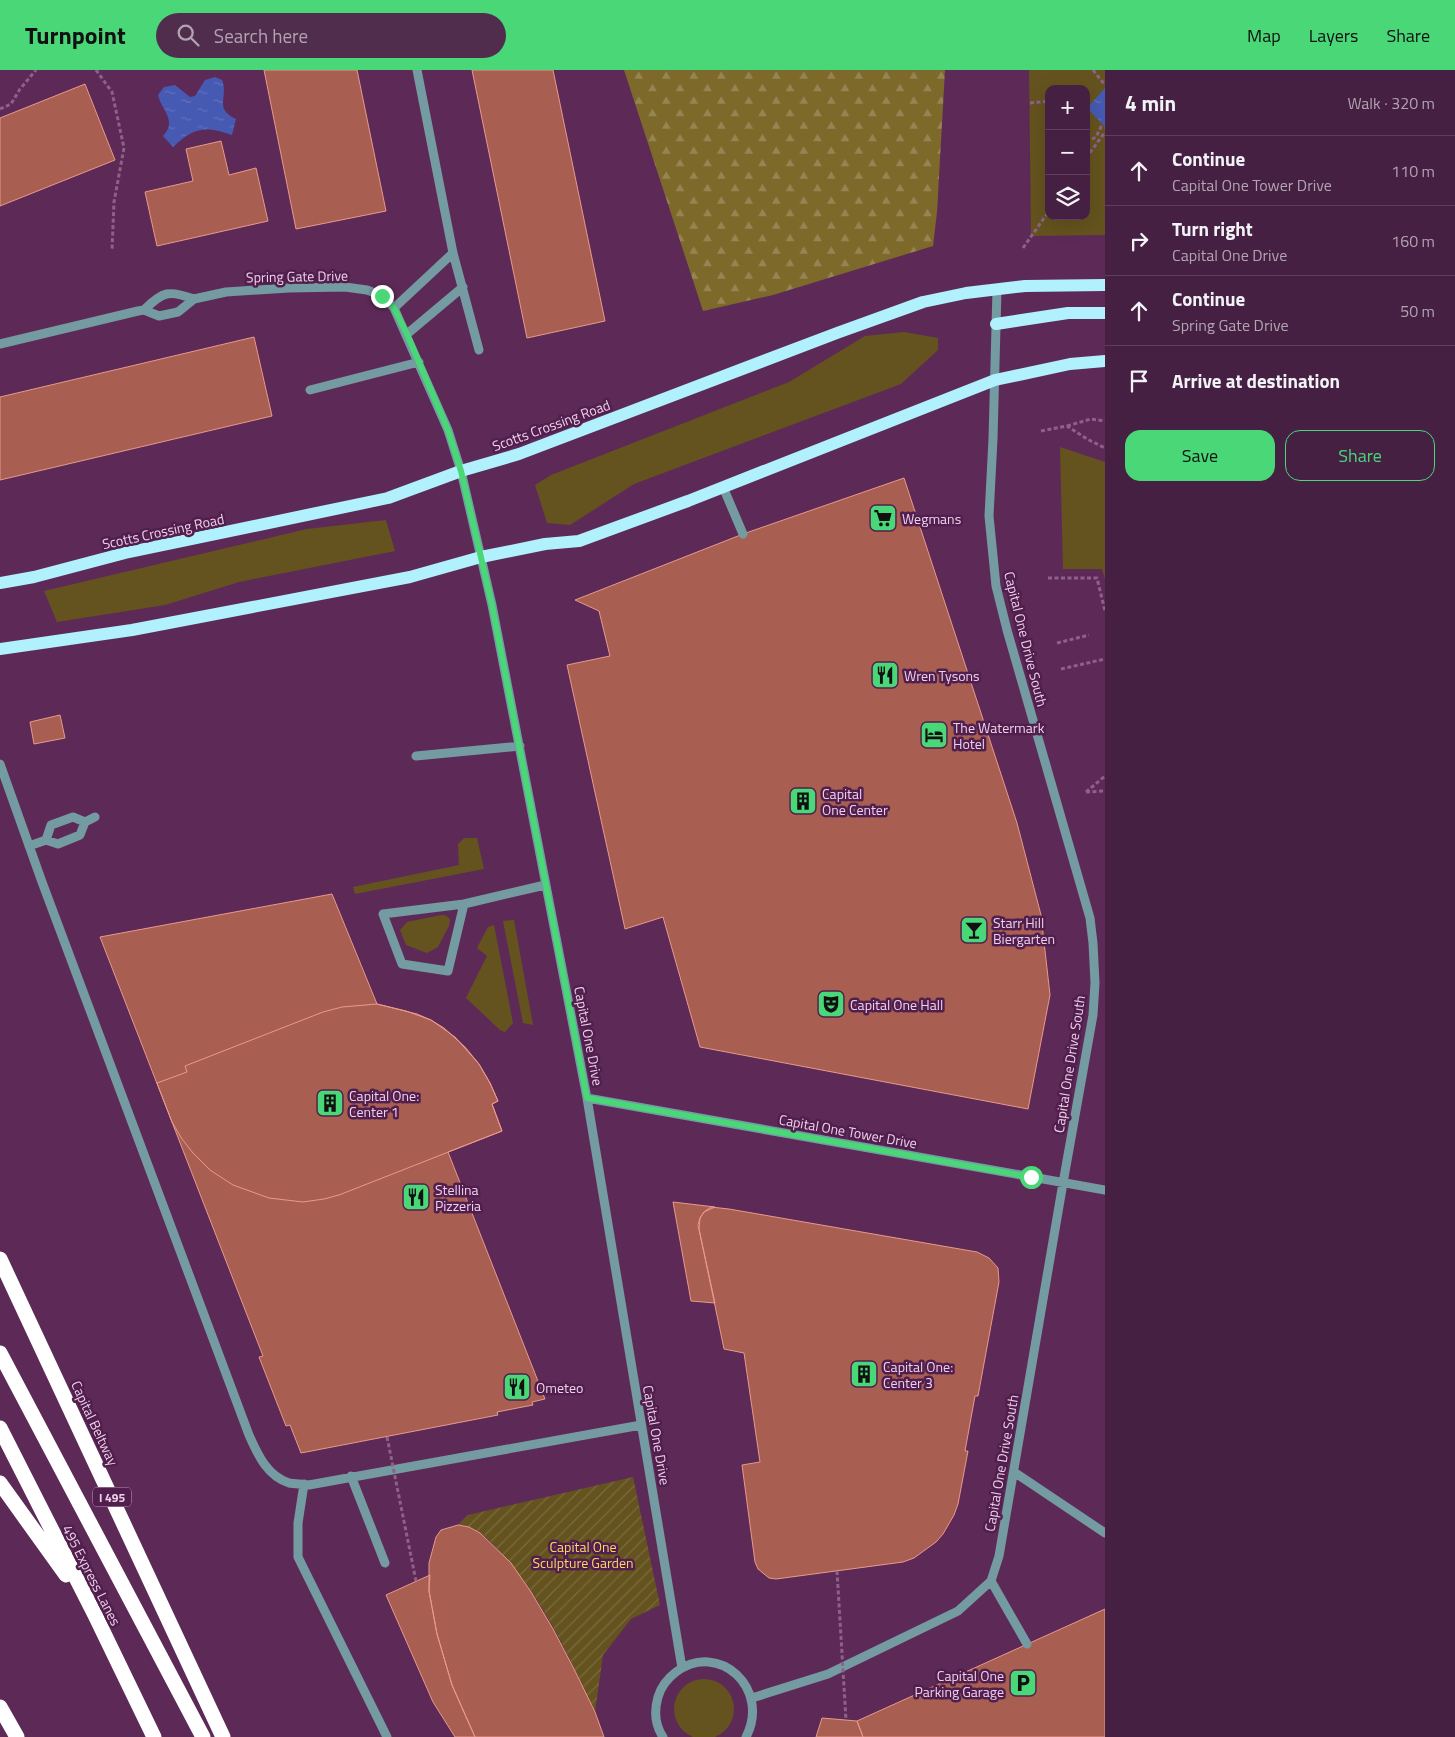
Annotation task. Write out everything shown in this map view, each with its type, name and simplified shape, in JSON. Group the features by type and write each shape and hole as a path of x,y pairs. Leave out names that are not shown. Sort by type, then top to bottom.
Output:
{"highway":[{"name":"Capital Beltway","path":"0,1258 223,1737"},
{"path":"0,1353 203,1737"},
{"name":"495 Express Lanes","path":"0,1428 95,1615 154,1737"},
{"path":"0,1483 95,1615"},
{"path":"0,1706 17,1737"}],"main road":[{"name":"Scotts Crossing Road","path":"3,582 34,577 125,553 388,498 461,471 519,454 828,336 923,302 966,292 1025,286 1105,285"},
{"path":"996,324 1068,313 1105,313"},
{"path":"0,649 132,630 401,579 481,557 545,544 579,541 723,487 995,380 1070,364 1105,361"}],"street":[{"path":"417,70 453,252 479,350"},
{"path":"394,308 453,252"},
{"name":"Spring Gate Drive","path":"0,344 144,310 159,316 178,312 194,299 226,292 345,287 367,290 382,296 394,308 448,430 461,471"},
{"path":"407,334 463,287"},
{"name":"Capital One Drive South","path":"752,1698 828,1674 958,1611 991,1581 999,1556 1014,1472 1093,1015 1095,983 1090,918 996,586 989,516 998,289"},
{"name":"Spring Gate Drive","path":"144,310 157,297 176,292 194,299"},
{"path":"310,390 419,362"},
{"name":"Capital One Drive","path":"461,471 481,557 520,746 587,1098 682,1668"},
{"path":"723,487 743,534"},
{"path":"416,756 520,746"},
{"path":"0,764 249,1436 264,1464 276,1477 291,1483 328,1482 351,1476 641,1425"},
{"path":"46,840 51,825 73,817 85,822"},
{"path":"29,846 46,840 58,844 80,835 85,822 95,817"},
{"path":"464,904 448,971 402,964 383,914 464,904 545,885"},
{"name":"Capital One Tower Drive","path":"587,1098 1105,1190"},
{"path":"1014,1472 1105,1533"},
{"path":"351,1476 385,1563"},
{"path":"304,1484 298,1523 298,1557 387,1737"},
{"path":"991,1581 1027,1644"},
{"path":"663,1737 655,1716 659,1693 669,1677 682,1668 696,1663 711,1663 723,1666 738,1675 747,1687 752,1698 754,1714 752,1727 746,1737"}],"path":[{"path":"0,109 11,104 36,70"},
{"path":"96,70 112,92 124,148 114,202 112,250"},
{"path":"1093,70 1105,86"},
{"path":"1030,103 1045,101"},
{"path":"1090,140 1096,137 1101,127 1105,130 1090,152"},
{"path":"1023,248 1045,217"},
{"path":"1041,430 1067,426 1091,419 1105,421"},
{"path":"1067,426 1105,448"},
{"path":"1048,578 1097,578 1105,611"},
{"path":"1057,643 1089,635"},
{"path":"1061,669 1105,659"},
{"path":"1105,776 1086,792 1105,791"},
{"path":"387,1437 416,1581"},
{"path":"837,1571 846,1720"}],"green space":[{"path":"624,70 945,70 937,212 933,246 773,295 703,311"},
{"path":"1029,70 1105,70 1105,235 1031,236"},
{"path":"904,332 938,338 938,350 901,384 634,484 570,525 547,523 535,485 551,475 789,382 865,336"},
{"path":"1060,447 1105,462 1105,579 1102,569 1063,569"},
{"path":"386,520 395,551 239,582 165,605 57,622 44,591 307,529"},
{"path":"464,838 477,838 484,869 355,894 353,887 459,865 458,844"},
{"path":"445,915 450,919 449,926 438,947 427,953 406,945 400,930 407,922"},
{"path":"514,920 533,1025 523,1023 503,921"},
{"path":"494,925 513,1023 505,1032 500,1030 466,998 487,956 477,948 488,927"},
{"name":"Capital One Sculpture Garden","path":"633,1477 660,1605 631,1619 603,1655 595,1712 543,1609 517,1571 483,1535 458,1525 468,1515"},
{"path":"704,1679 720,1684 725,1688 733,1703 733,1715 729,1725 720,1734 710,1738 698,1738 683,1730 679,1725 674,1709 679,1693 683,1688 688,1684"}],"water":[{"path":"215,77 222,80 224,86 223,107 225,111 236,119 232,135 215,130 201,130 187,135 173,147 163,136 169,125 169,120 158,95 164,87 175,85 190,97 195,96 205,80"},
{"path":"1105,88 1105,127 1090,111 1090,105"}],"building":[{"path":"264,70 357,70 386,211 296,229"},
{"path":"472,70 553,70 605,321 527,338"},
{"path":"85,84 115,160 0,206 0,118"},
{"path":"221,141 229,175 256,168 268,221 157,246 145,192 193,181 186,149"},
{"path":"254,337 272,416 0,480 0,397"},
{"name":"Capital One Center","path":"904,478 1017,823 1041,915 1050,995 1028,1109 700,1047 663,917 625,929 567,665 610,656 599,611 575,600 743,534"},
{"path":"60,715 65,738 34,744 30,722"},
{"path":"332,894 377,1004 417,1014 431,1020 455,1037 479,1064 498,1101 492,1104 502,1131 448,1152 545,1399 532,1402 533,1405 497,1412 498,1415 301,1453 290,1425 286,1426 259,1357 263,1356 100,937"},
{"name":"Capital One: Center 1","path":"377,1004 406,1011 431,1020 444,1028 465,1047 479,1064 498,1101 492,1104 502,1131 339,1195 303,1202 269,1198 233,1185 210,1170 182,1139 172,1122 157,1083 187,1072 185,1066 323,1012 342,1007"},
{"path":"673,1202 715,1207 704,1212 698,1225 715,1303 691,1301"},
{"name":"Capital One: Center 3","path":"711,1207 977,1252 989,1258 998,1268 999,1282 978,1396 975,1396 965,1451 968,1451 958,1504 943,1534 936,1542 914,1558 903,1562 776,1579 769,1578 758,1569 755,1562 742,1465 760,1462 744,1353 724,1349 699,1229 700,1218"},
{"path":"458,1525 469,1527 480,1533 511,1563 531,1592 574,1669 595,1712 604,1737 475,1737 452,1685 437,1634 429,1591 429,1563 436,1537 441,1530"},
{"path":"430,1575 429,1591 437,1634 452,1685 475,1737 455,1737 433,1702 386,1595"},
{"name":"Capital One Parking Garage","path":"1105,1609 1105,1737 863,1737 857,1721"},
{"path":"822,1718 857,1721 863,1737 816,1737"}],"place":[{"name":"Wegmans","path":"883,518"},
{"name":"Wren Tysons","path":"885,675"},
{"name":"The Watermark Hotel","path":"934,735"},
{"name":"Capital One Center","path":"803,801"},
{"name":"Starr Hill Biergarten","path":"974,930"},
{"name":"Capital One Hall","path":"831,1004"},
{"name":"Capital One: Center 1","path":"330,1103"},
{"name":"Stellina Pizzeria","path":"416,1197"},
{"name":"Capital One: Center 3","path":"864,1374"},
{"name":"Ometeo","path":"517,1387"},
{"name":"Capital One Parking Garage","path":"1023,1683"}],"route":[{"path":"382,296 394,308 407,334 448,430 461,471 492,605 587,1098 1031,1177"}]}
